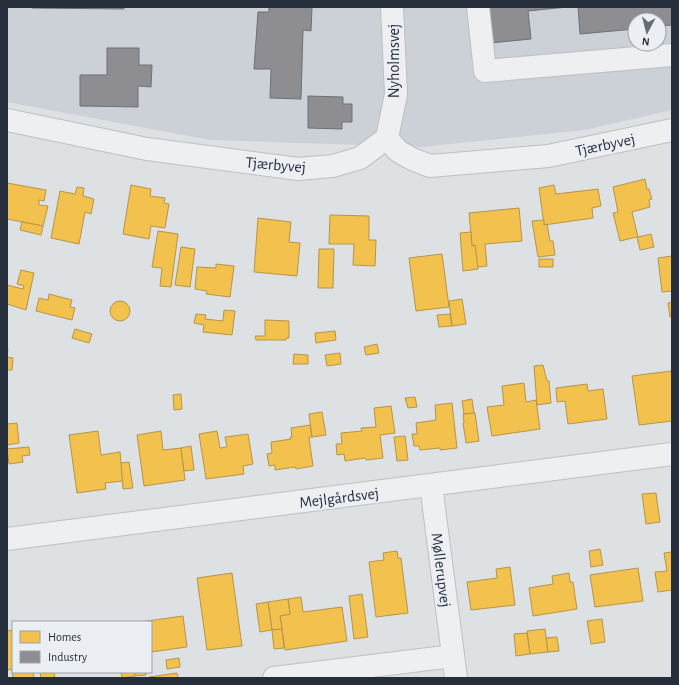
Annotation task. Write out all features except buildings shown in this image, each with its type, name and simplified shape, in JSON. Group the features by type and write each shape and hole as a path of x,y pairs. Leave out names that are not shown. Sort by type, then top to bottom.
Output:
{"street":[{"name":"Nyholmsvej","path":"387,138 396,94 392,7"},
{"path":"478,7 485,71 672,55"},
{"name":"Tjærbyvej","path":"7,120 147,149 298,169 333,166 360,158 387,138 398,151 412,159 430,166 548,156 672,130"},
{"name":"Mejlgårdsvej","path":"7,539 672,454"},
{"name":"Møllerupvej","path":"431,485 456,678"},
{"path":"274,678 453,656"}],"shaded area":[{"path":"7,7 672,7 672,110 585,130 422,147 210,140 7,102"}]}
